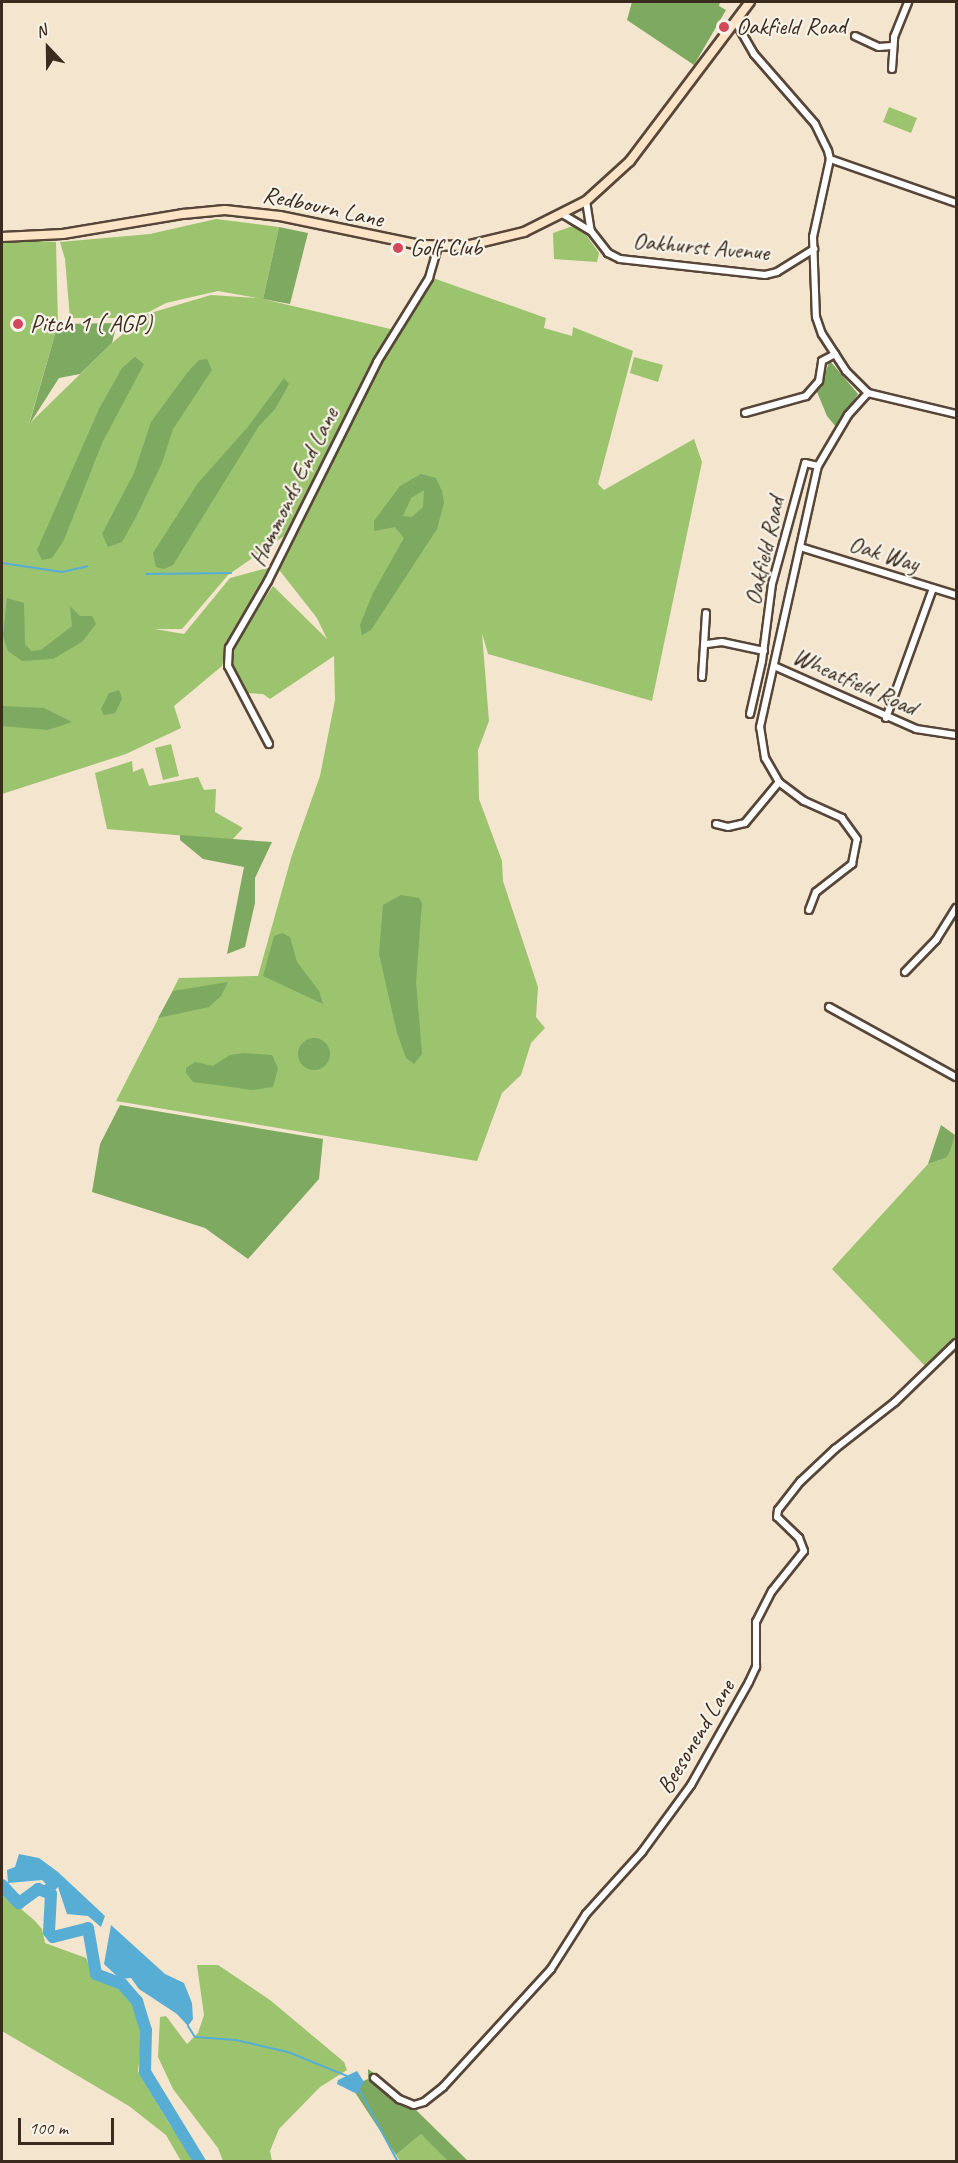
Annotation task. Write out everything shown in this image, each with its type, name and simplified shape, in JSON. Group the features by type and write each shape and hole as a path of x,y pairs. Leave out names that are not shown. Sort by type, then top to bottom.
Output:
{"main road":[{"name":"Redbourn Lane","path":"2,237 55,235 183,214 225,210 280,216 390,241 438,246 490,242 564,215 586,201 630,161 750,2"}],"street":[{"path":"892,69 892,46 908,2"},
{"path":"735,21 754,54 820,132 830,159 815,225 814,249 817,321 835,354 868,393 957,414"},
{"path":"855,36 879,47 892,46"},
{"path":"830,159 957,203"},
{"path":"586,201 591,231"},
{"name":"Oakhurst Avenue","path":"564,215 591,231 608,253 620,259 765,275 777,272 814,249"},
{"name":"Hammonds End Lane","path":"269,744 228,666 229,648 268,581 377,362 429,278 438,246"},
{"path":"745,413 806,396 819,381 822,361 835,354"},
{"name":"Oakfield Road","path":"779,782 759,742 818,466 848,415 868,393"},
{"name":"Oakfield Road","path":"750,714 764,651 772,584 805,463 818,466"},
{"name":"Oak Way","path":"800,547 957,595"},
{"path":"886,718 933,588"},
{"path":"702,677 707,644 703,626 706,614"},
{"path":"707,644 722,642 764,651"},
{"path":"762,661 774,665"},
{"name":"Wheatfield Road","path":"774,665 886,718 916,729 957,735"},
{"path":"716,824 728,826 745,823 779,782 804,801 842,818 857,839 852,864 816,892 809,910"},
{"path":"905,972 936,940 957,908"},
{"path":"829,1007 957,1077"},
{"name":"Beesonend Lane","path":"374,2078 399,2099 414,2105 424,2102 443,2087 551,1969 586,1914 642,1852 685,1794 749,1682 756,1667 756,1622 763,1606 804,1551 799,1538 777,1517 778,1510 801,1481 836,1449 895,1402 957,1343"}],"green space":[{"path":"632,2 720,2 719,6 726,10 694,65 627,20"},
{"path":"889,107 917,118 911,133 883,122"},
{"path":"216,219 279,227 263,299 399,331 433,278 546,318 544,328 572,336 573,327 633,351 598,484 604,490 694,439 702,462 652,701 488,654 482,633 489,721 478,750 479,799 502,861 503,881 538,987 536,1017 545,1028 531,1043 521,1075 502,1093 477,1161 116,1101 179,978 258,976 292,855 320,776 335,700 334,656 270,699 263,694 246,693 230,661 241,633 273,586 327,639 317,618 273,562 287,534 228,575 182,629 155,629 184,634 230,578 271,567 228,642 222,666 174,706 181,728 126,754 2,794 2,239 56,242 58,324 29,424 112,343 147,314 211,295 257,298 218,291 166,303 149,312 114,318 70,318 65,259 60,242 150,234"},
{"path":"573,226 584,232 599,253 597,262 554,259 553,233"},
{"path":"279,227 308,233 290,304 263,299"},
{"path":"117,323 112,343 80,374 59,378 29,425 58,324"},
{"path":"135,357 144,364 102,443 64,540 52,558 42,560 37,550 99,409 122,368"},
{"path":"634,357 663,365 658,382 630,373"},
{"path":"207,359 212,370 173,429 162,463 136,517 122,542 108,547 102,534 134,473 151,422 187,373 199,360"},
{"path":"830,361 858,394 836,427 827,416 817,392"},
{"path":"284,378 289,384 275,409 259,426 173,565 164,569 156,567 153,553 198,483 247,428"},
{"path":"421,474 436,478 444,503 437,529 371,630 362,635 360,625 373,593 404,538 395,527 374,531 374,521 400,486","holes":["424,490 423,507 412,517 403,516 411,498"]},
{"path":"7,598 24,603 25,644 31,651 41,650 72,626 70,606 80,616 92,616 96,624 82,642 53,659 22,661 8,651 3,636"},
{"path":"119,690 122,699 115,713 104,715 101,709 109,693"},
{"path":"2,706 44,708 72,722 48,730 2,726"},
{"path":"171,744 179,776 163,780 155,748"},
{"path":"132,761 133,772 143,768 149,786 198,777 204,790 216,789 215,812 243,828 232,840 107,829 95,773"},
{"path":"180,835 272,842 255,878 255,903 245,947 227,954 244,867 203,859 180,840"},
{"path":"401,895 419,898 422,903 416,982 422,1054 414,1064 406,1058 397,1033 379,954 383,905"},
{"path":"282,933 290,937 297,962 319,991 323,1004 263,976 274,936"},
{"path":"228,982 221,996 209,1007 158,1018 173,991"},
{"path":"314,1038 325,1043 330,1054 325,1065 314,1070 303,1065 298,1054 303,1043"},
{"path":"243,1053 272,1055 278,1068 273,1087 252,1090 193,1082 186,1073 186,1068 195,1062 213,1066 230,1055"},
{"path":"120,1105 323,1139 319,1179 248,1259 205,1228 92,1192 100,1144"},
{"path":"941,1125 955,1135 950,1151 946,1158 928,1164"},
{"path":"956,1133 956,1337 926,1367 832,1269 928,1164 946,1158"},
{"path":"2,1893 42,1929 45,1943 86,1958 94,1977 126,1993 136,2009 142,2039 138,2071 170,2125 197,2160 181,2161 166,2135 129,2106 2,2031"},
{"path":"197,1965 218,1965 270,2000 344,2062 347,2070 320,2087 279,2129 270,2151 272,2161 223,2161 218,2148 173,2089 158,2057 160,2017 166,2016 187,2044 198,2033 204,2015"},
{"path":"368,2069 384,2080 387,2094 415,2109 468,2161 448,2161 421,2134 396,2155 356,2094 361,2082 368,2079"},
{"path":"421,2134 444,2153 448,2161 400,2161 396,2155"}],"water":[{"path":"19,1854 39,1858 58,1872 105,1916 101,1927 88,1916 67,1914 58,1887 51,1894 38,1889 46,1884 42,1880 8,1883 7,1870 15,1867"},
{"path":"111,1925 165,1974 184,1983 192,2003 193,2019 188,2026 177,2014 139,1989 131,1978 120,1979 104,1964"},
{"path":"357,2071 364,2082 357,2094 337,2084 338,2080"}],"waterway":[{"path":"2,563 62,572 87,566"},
{"path":"146,574 231,573"},
{"path":"2,1885 19,1903 38,1889 51,1894 49,1932 53,1937 88,1928 96,1974 122,1984 137,2001 146,2030 145,2072 200,2162"},
{"path":"188,2026 195,2037 236,2040 288,2052 347,2076"},
{"path":"359,2089 398,2162"}],"place":[{"name":"Oakfield Road","path":"724,27"},
{"name":"Golf Club","path":"398,248"},
{"name":"Pitch 1 ( AGP)","path":"18,324"}]}
